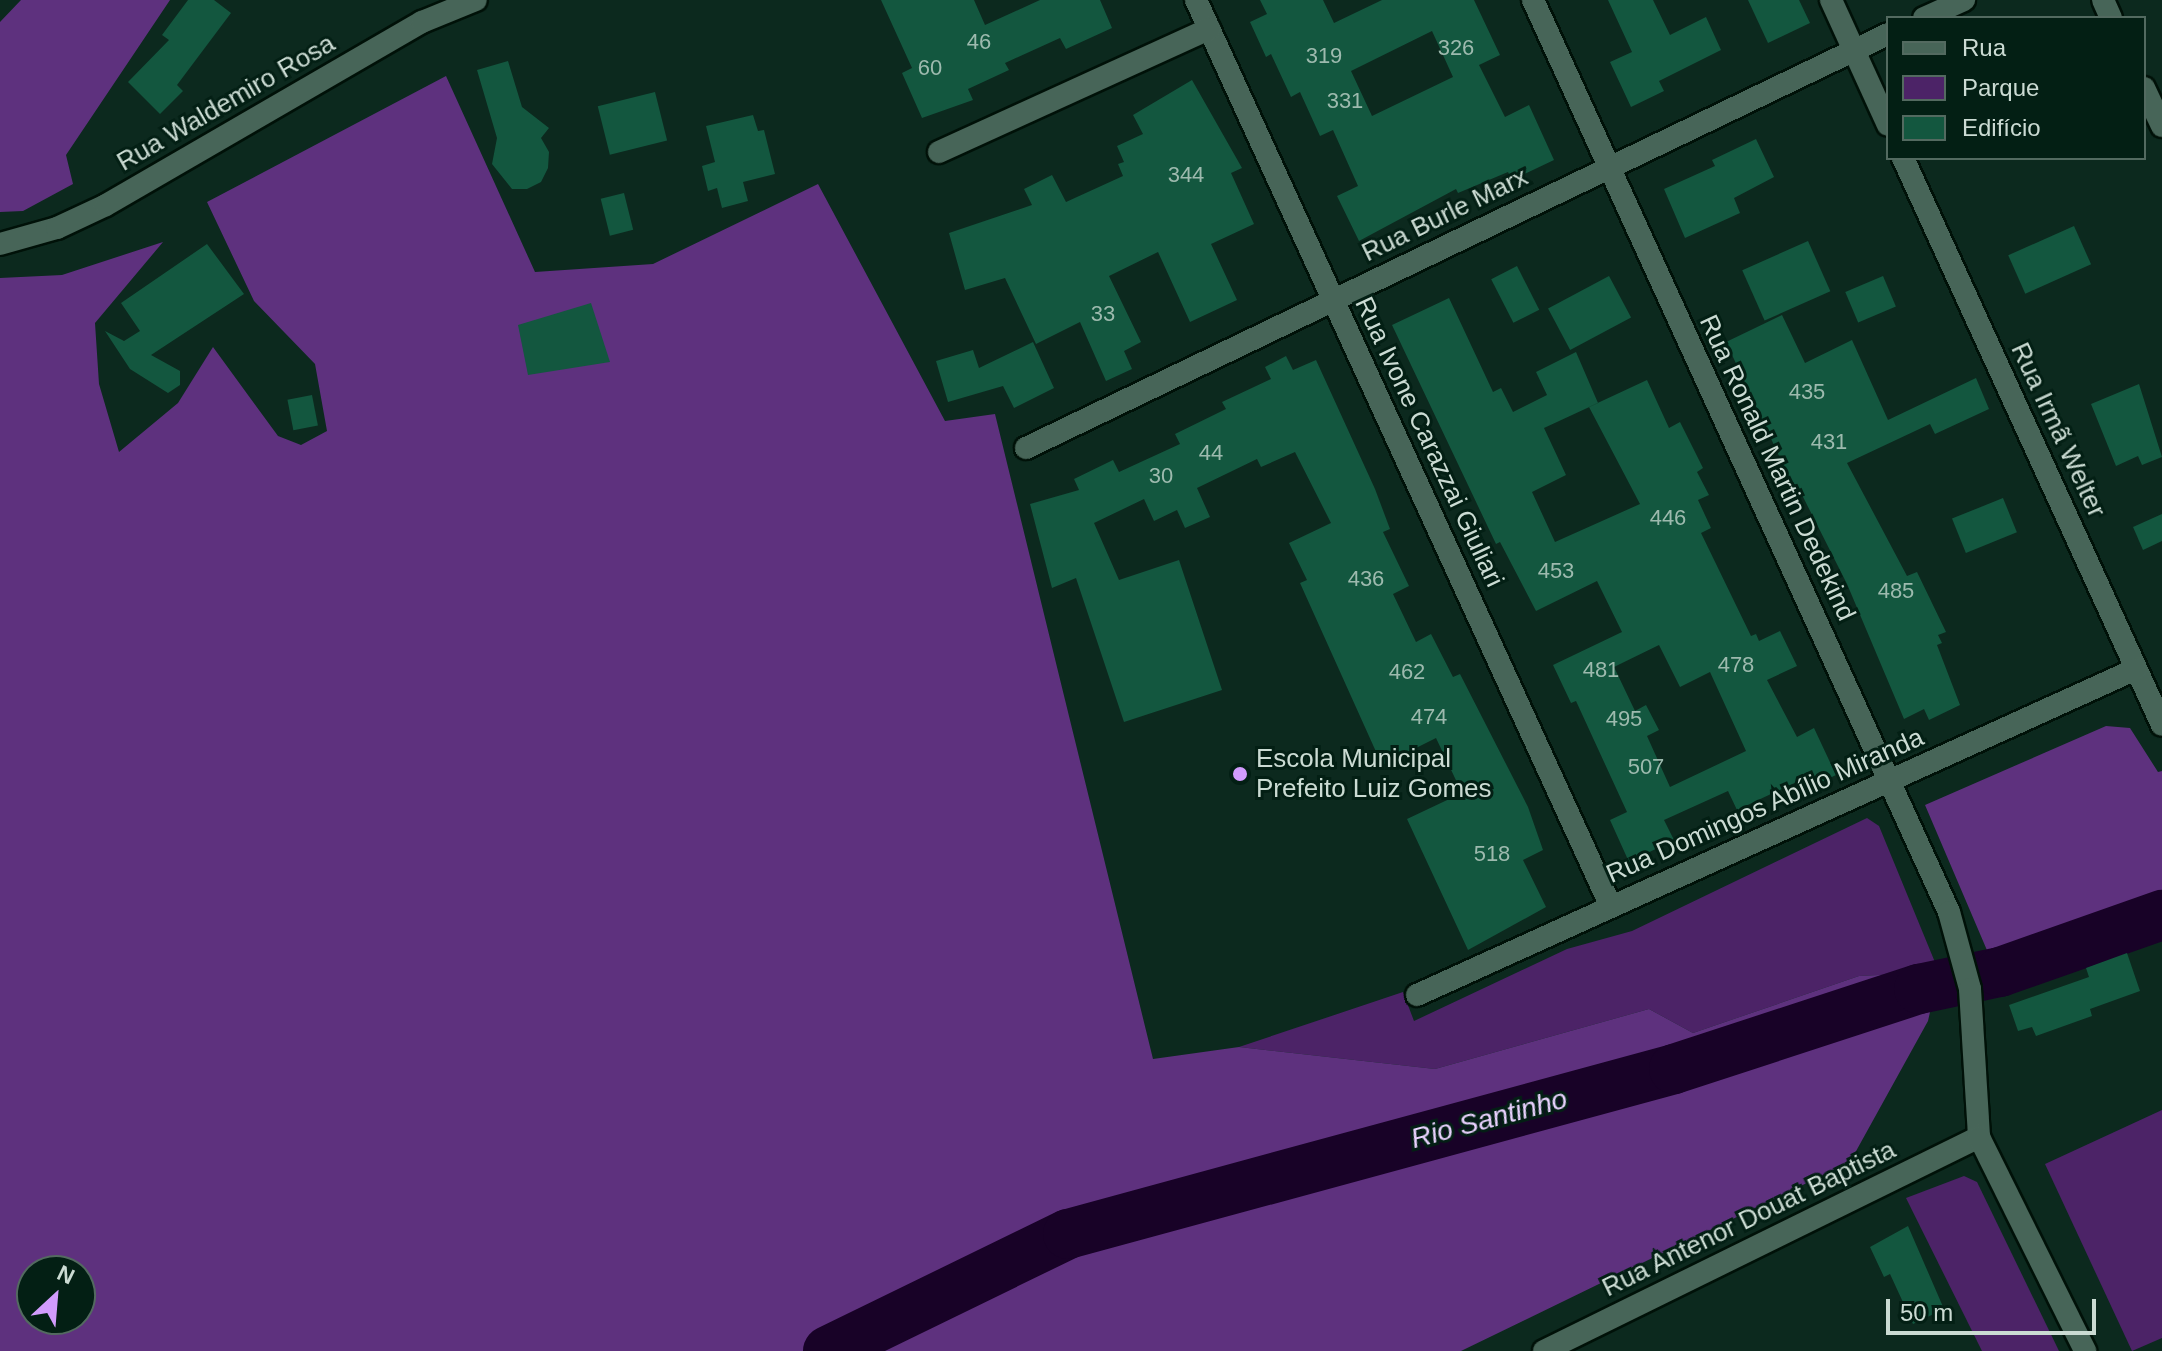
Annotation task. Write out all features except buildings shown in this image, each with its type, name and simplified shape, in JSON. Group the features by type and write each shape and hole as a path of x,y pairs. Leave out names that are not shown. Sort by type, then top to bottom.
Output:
{"street":[{"name":"Rua Waldemiro Rosa","path":"0,244 57,228 106,205 422,22 476,0"},
{"name":"Rua Ivone Carazzai Giuliari","path":"1196,0 1611,907"},
{"name":"Rua Ronald Martin Dedekind","path":"1533,0 1889,781 1966,962 1979,1137"},
{"path":"1831,0 1886,121"},
{"path":"1928,16 1964,0"},
{"path":"939,152 1209,29"},
{"name":"Rua Burle Marx","path":"1026,448 1886,35"},
{"path":"2146,92 2162,126"},
{"name":"Rua Irmã Welter","path":"1904,160 2162,725"},
{"name":"Rua Domingos Abílio Miranda","path":"1417,995 2136,669"},
{"path":"1979,1137 2085,1351"},
{"name":"Rua Antenor Douat Baptista","path":"1544,1351 1979,1137"}],"green space":[{"path":"1867,818 1879,826 1939,972 1859,976 1693,1033 1649,1009 1435,1069 1239,1047 1403,992 1414,1021 1567,949 1632,931"},
{"path":"2162,1110 2162,1338 2132,1351 2045,1164"},
{"path":"1964,1176 1977,1182 2059,1351 1982,1351 1906,1198"}],"shaded area":[{"path":"21,0 170,0 66,155 73,184 23,211 0,212 0,22"},
{"path":"446,76 535,272 653,264 818,184 945,421 995,414 1153,1059 1239,1047 1435,1069 1649,1009 1693,1033 1859,976 1939,972 1928,1021 1850,1162 1461,1351 0,1351 0,278 62,275 163,242 95,323 99,384 119,452 178,403 213,347 278,436 301,445 327,431 315,364 254,301 207,202"},
{"path":"2106,726 2130,728 2158,772 2162,771 2162,899 2151,908 1992,962 1925,805"}],"waterway":[{"name":"Rio Santinho","path":"828,1351 1068,1234 1674,1069 1919,989 2000,972 2162,915"}],"place":[{"name":"Escola Municipal Prefeito Luiz Gomes","path":"1240,774"}]}
